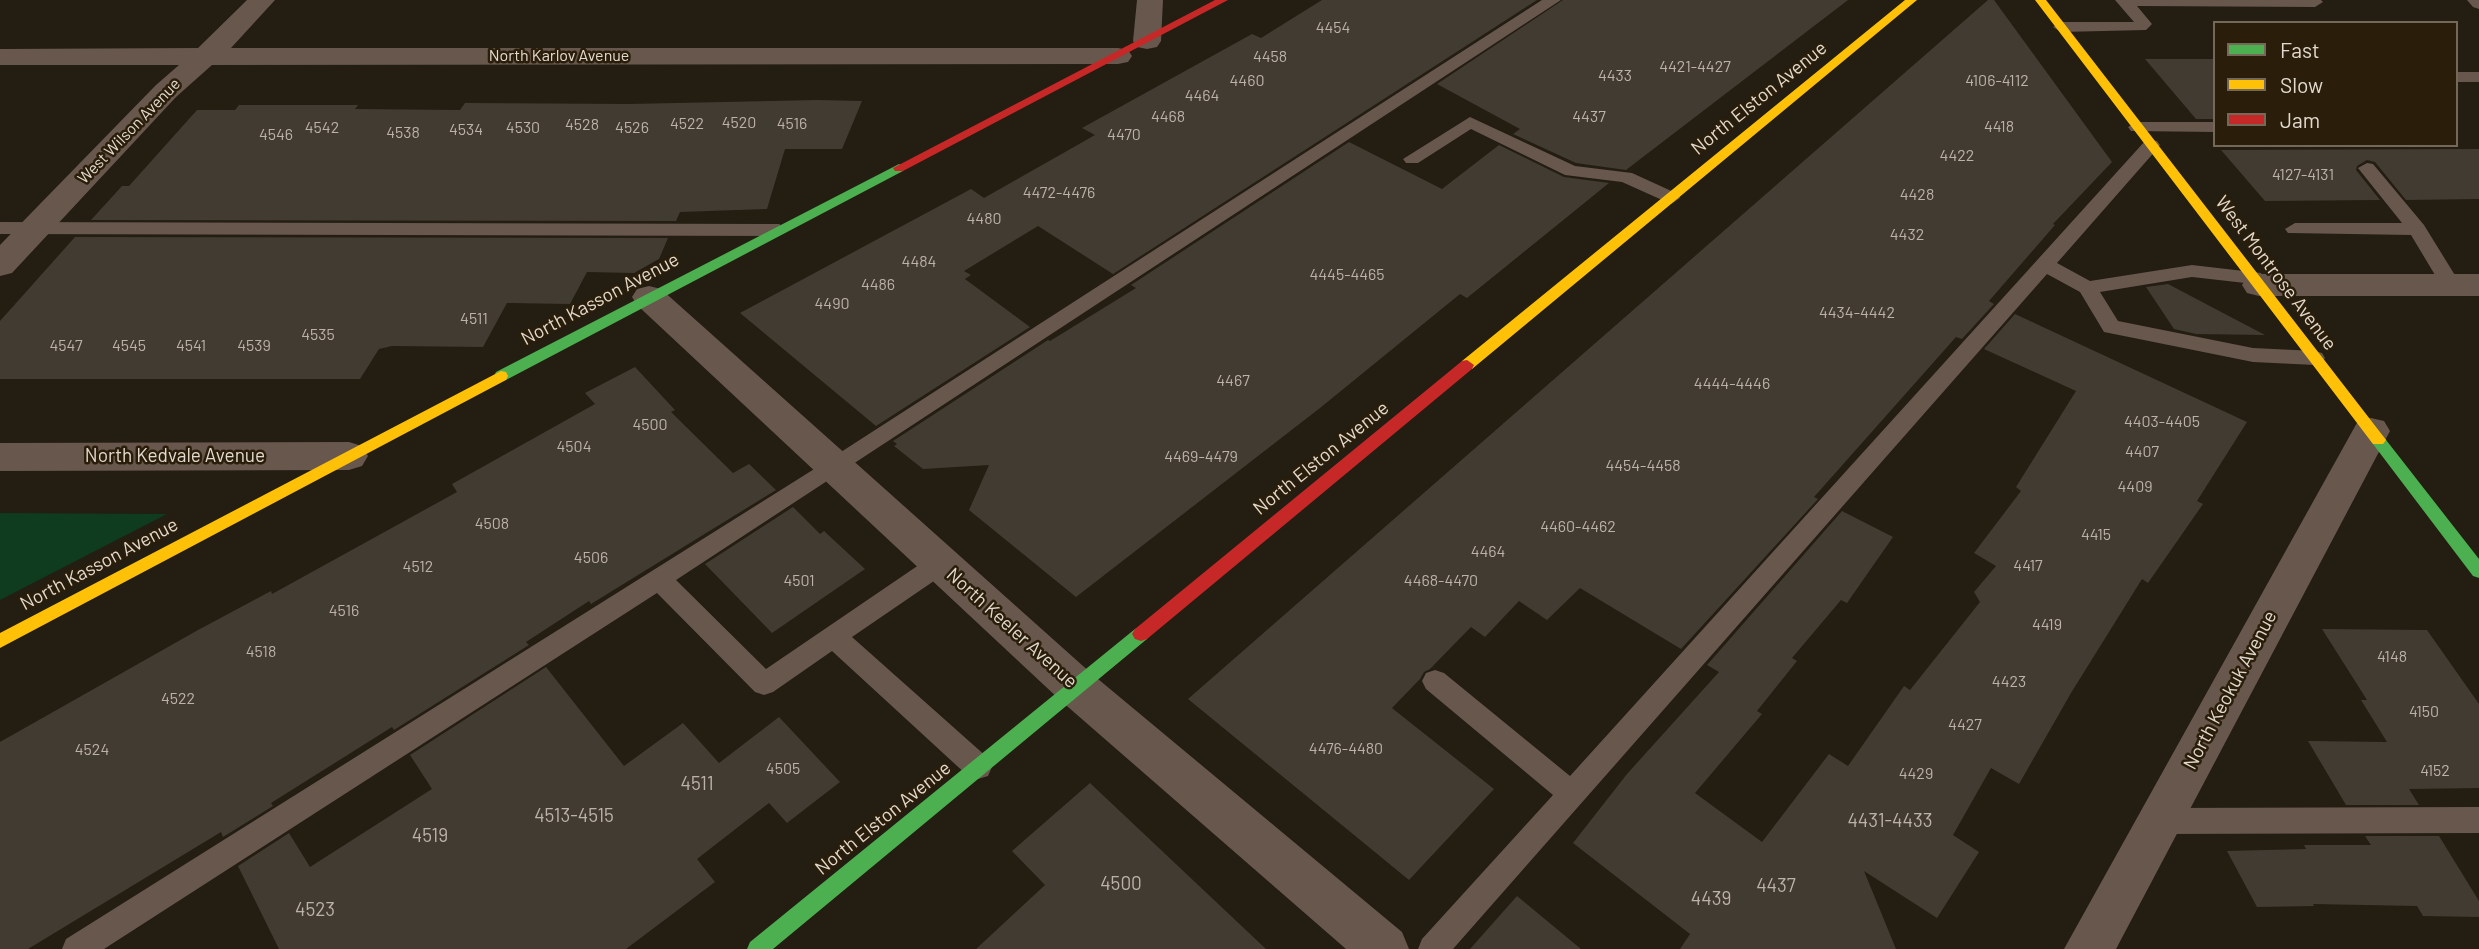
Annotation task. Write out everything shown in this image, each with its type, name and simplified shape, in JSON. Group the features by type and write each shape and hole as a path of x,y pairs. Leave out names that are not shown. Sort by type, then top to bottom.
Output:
{"main road":[{"name":"North Kasson Avenue","path":"0,641 649,297 1223,0"},
{"name":"North Elston Avenue","path":"757,949 1912,0"},
{"name":"West Montrose Avenue","path":"2040,0 2479,571"}],"street":[{"name":"West Wilson Avenue","path":"0,265 166,91 205,57 262,0"},
{"path":"1147,41 1150,0"},
{"name":"North Karlov Avenue","path":"0,57 1118,55"},
{"path":"2256,282 2465,285"},
{"name":"North Keeler Avenue","path":"649,297 1076,687 1384,949"},
{"name":"North Keokuk Avenue","path":"2089,949 2371,431"},
{"name":"North Kedvale Avenue","path":"0,457 349,456"}],"lane":[{"path":"77,949 835,467 1553,0"},
{"path":"2123,1 2315,2 2313,0"},
{"path":"2475,0 2479,4"},
{"path":"2061,27 2140,27 2144,24 2123,1"},
{"path":"2458,77 2479,77"},
{"path":"1412,159 1470,122 1571,171 1626,177 1671,198"},
{"path":"1433,949 2045,265 2144,136 2213,127"},
{"path":"2367,169 2465,285"},
{"path":"0,228 779,230"},
{"path":"2295,229 2417,229"},
{"path":"2045,265 2087,288 2111,327 2253,355 2315,358"},
{"path":"2087,288 2192,271 2256,282"},
{"path":"659,579 764,684 941,562"},
{"path":"833,636 978,767"},
{"path":"1435,681 1572,794"},
{"path":"2159,821 2479,820"}],"green space":[{"path":"0,513 167,514 0,600"}],"building":[{"path":"1322,0 1537,0 1113,274 1038,226 964,271 971,275 965,279 1030,327 876,426 740,313 971,189 984,198 1095,135 1082,128 1252,34 1261,38"},
{"path":"1563,0 1848,0 1626,170 1576,163 1513,134 1520,129 1437,84"},
{"path":"1988,0 1994,0 2112,162 2053,224 2055,225 1989,301 1994,304 1962,339 1956,337 1814,497 1818,499 1681,649 1580,588 1547,620 1519,601 1485,637 1471,627 1424,672 1392,708 1494,789 1409,880 1188,699"},
{"path":"2145,59 2213,59 2213,119 2196,119"},
{"path":"862,101 842,149 785,149 767,209 680,212 676,221 91,220 122,186 129,186 197,110 235,110 239,105 358,105 355,109 460,110 465,103 629,104"},
{"path":"1349,142 1442,189 1499,145 1564,177 1609,183 1467,298 1460,294 1320,408 1076,597 969,510 989,465 923,469 894,446 897,444 893,441 1048,340 1136,288 1131,285"},
{"path":"2479,149 2479,199 2406,200 2375,162 2367,160 2357,166 2356,170 2380,200 2265,201 2221,150"},
{"path":"75,237 668,238 659,259 634,273 587,272 570,304 507,303 483,347 392,346 379,349 360,379 0,379 0,321"},
{"path":"2168,284 2265,335 2196,334 2174,329 2146,287"},
{"path":"2015,314 2247,422 2197,501 2203,504 2148,583 2142,579 2071,693 2019,784 1991,768 1953,835 1979,852 1937,918 1864,871 1896,949 1680,949 1690,934 1573,843 1627,774 1719,672 1707,665 1842,511 1893,537 1847,603 1841,600 1792,658 1797,661 1757,711 1762,714 1695,793 1762,842 1829,754 1848,766 1904,686 1910,690 1980,602 1974,592 1996,566 1974,553 2021,491 2016,487 2076,391 1984,349"},
{"path":"635,367 675,410 671,412 733,473 749,464 776,490 591,604 589,601 526,642 529,645 394,730 392,727 271,803 273,806 223,837 221,832 28,949 0,949 0,742 198,630 271,591 272,594 457,492 452,484 595,404 585,393"},
{"path":"793,507 820,534 824,531 865,569 772,633 705,564"},
{"path":"2322,629 2427,630 2479,704 2479,788 2409,789 2419,805 2346,805 2308,741 2387,742 2361,700 2367,700"},
{"path":"546,667 624,766 683,723 719,763 779,717 840,782 787,823 769,803 697,859 715,882 626,949 279,949 238,866 289,833 310,867 432,789 410,755"},
{"path":"1090,783 1266,949 976,949 1045,885 1012,851"},
{"path":"2365,836 2439,836 2479,901 2479,917 2423,916 2417,906 2313,904 2314,906 2257,907 2227,851 2306,849 2304,845 2371,845"},
{"path":"1517,896 1581,949 1470,949"}],"traffic: fast":[{"path":"501,376 899,168"},
{"path":"2378,440 2479,571"},
{"path":"757,949 1141,634"}],"traffic: slow":[{"path":"1467,365 1912,0"},
{"path":"2040,0 2378,440"},
{"path":"0,641 501,376"}],"traffic: jam":[{"path":"899,168 1223,0"},
{"path":"1141,634 1467,365"}]}
